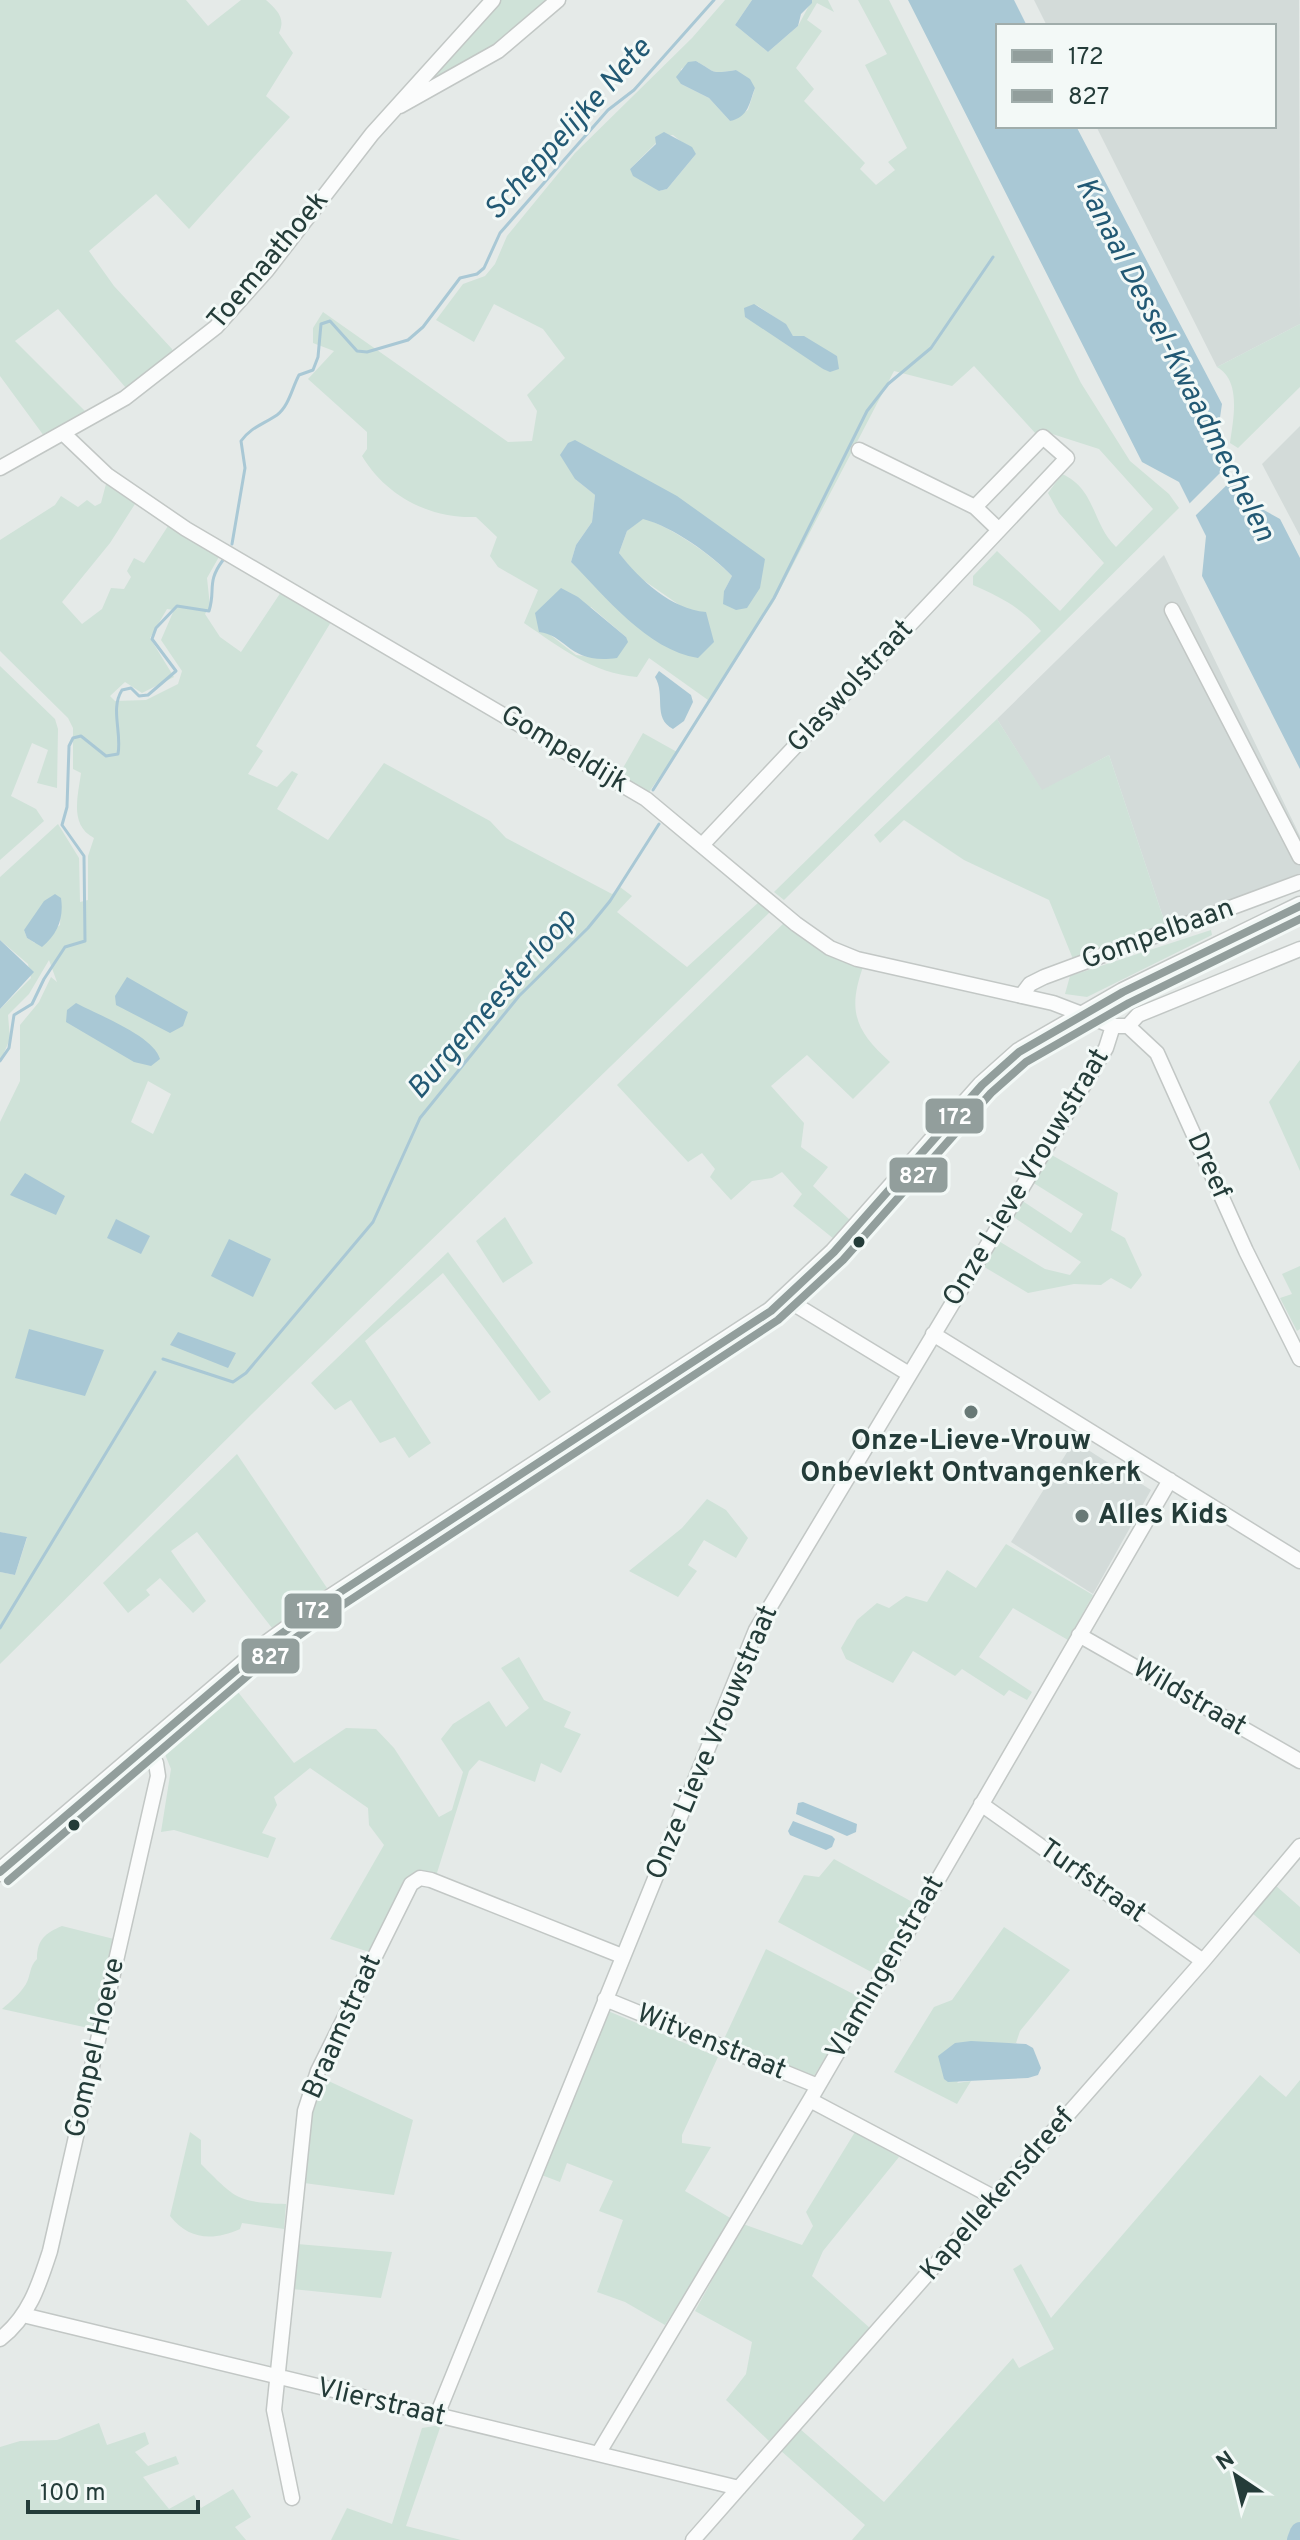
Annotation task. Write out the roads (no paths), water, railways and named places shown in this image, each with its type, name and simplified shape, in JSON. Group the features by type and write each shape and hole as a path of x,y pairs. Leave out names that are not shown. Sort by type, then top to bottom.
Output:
{"street":[{"name":"Toemaathoek","path":"0,468 65,435 125,398 216,327 267,270 396,107 493,0"},
{"name":"Toemaathoek","path":"396,107 489,57 558,0"},
{"name":"Gompeldijk","path":"65,435 79,452 137,497 646,799 796,924 830,948 857,959 1021,996 1081,1014"},
{"name":"Glaswolstraat","path":"703,844 1067,458 1043,437 975,507"},
{"path":"859,450 975,507 999,530"},
{"path":"1172,610 1300,857"},
{"name":"Gompelbaan","path":"1021,996 1030,984 1044,977 1300,882"},
{"name":"Gompelbaan","path":"0,1872 266,1645 325,1602 710,1354 788,1296 834,1252 996,1072 1036,1040 1081,1014 1300,906"},
{"path":"1120,1026 1138,1015 1300,949"},
{"name":"Dreef","path":"1081,1014 1120,1026 1157,1053 1246,1251 1300,1359"},
{"name":"Onze Lieve Vrouwstraat","path":"437,2415 756,1630 1120,1026"},
{"path":"788,1296 799,1307 909,1374"},
{"path":"933,1334 1300,1561"},
{"name":"Vlamingenstraat","path":"598,2454 810,2100 1170,1480"},
{"name":"Wildstraat","path":"1079,1635 1300,1761"},
{"name":"Gompel Hoeve","path":"0,2339 23,2315 37,2292 50,2251 158,1776 156,1763 144,1747"},
{"name":"Turfstraat","path":"981,1804 1203,1961"},
{"name":"Kapellekensdreef","path":"693,2540 1203,1961 1300,1846"},
{"name":"Braamstraat","path":"292,2498 275,2423 305,2111 318,2071 411,1884 420,1878 431,1880 622,1956"},
{"name":"Witvenstraat","path":"605,1999 818,2086"},
{"name":"Witvenstraat","path":"810,2100 995,2198"},
{"name":"Vlierstraat","path":"23,2315 277,2379 739,2488"}],"water":[{"path":"752,0 812,0 812,3 801,14 798,26 768,52 735,25"},
{"name":"Kanaal Dessel-Kwaadmechelen","path":"908,0 1014,0 1026,24 996,24 996,128 1077,128 1222,404 1216,445 1244,499 1280,519 1300,558 1300,769 1202,576 1206,536 1179,482 1142,462"},
{"path":"696,61 714,72 736,70 750,79 755,88 741,116 730,121 709,98 681,84 676,77 688,62"},
{"path":"664,132 692,147 696,154 667,189 659,191 633,176 630,169 656,144 655,137"},
{"path":"754,304 786,324 793,336 804,336 837,356 839,369 830,372 823,369 745,317 744,308"},
{"path":"575,440 677,496 765,559 760,588 747,608 736,610 723,604 724,591 732,576 703,550 667,528 643,519 627,531 619,553 637,573 669,599 693,610 706,612 714,642 698,658 679,653 644,633 571,562 576,545 592,522 595,495 575,479 560,455 568,443"},
{"path":"561,588 578,597 626,637 628,642 617,658 601,659 579,654 556,638 539,632 535,613"},
{"path":"659,671 691,695 693,702 684,721 673,729 663,719 661,712 660,691 655,677"},
{"path":"55,894 61,898 61,918 56,931 42,947 27,938 24,930 44,901"},
{"path":"0,940 34,972 0,1009"},
{"path":"127,977 188,1012 183,1026 170,1033 116,1005 115,996"},
{"path":"76,1003 137,1034 156,1050 160,1059 151,1066 134,1062 66,1022 67,1010"},
{"path":"25,1173 65,1196 56,1215 10,1195"},
{"path":"116,1219 150,1236 141,1254 107,1238"},
{"path":"229,1239 271,1259 253,1297 211,1276"},
{"path":"29,1329 104,1350 85,1396 15,1378"},
{"path":"178,1332 236,1353 228,1368 170,1345"},
{"path":"0,1532 27,1537 15,1575 0,1572"},
{"path":"803,1802 857,1824 856,1832 847,1836 796,1814 798,1803"},
{"path":"793,1821 832,1836 835,1839 832,1847 826,1850 790,1835 788,1831"},
{"path":"955,2043 1026,2044 1033,2048 1041,2068 1038,2075 948,2082 944,2079 938,2056"}],"waterway":[{"name":"Scheppelijke Nete","path":"232,544 245,468 241,441 281,411 299,375 313,370 318,357 321,324 330,321 357,351 367,352 408,340 423,327 460,278 477,274 484,268 500,233 608,110 634,90 714,0"},
{"name":"Burgemeesterloop","path":"653,790 774,598 867,411 888,384 931,348 993,257"},
{"name":"Scheppelijke Nete","path":"0,1061 9,1048 14,1015 32,1004 65,947 85,941 84,856 62,825 67,807 69,746 73,738 81,736 106,756 118,754 117,705 122,690 131,688 139,696 148,695 176,671 152,639 156,628 177,606 209,611 213,580 223,560"},
{"name":"Burgemeesterloop","path":"163,1359 233,1382 246,1373 373,1222 420,1118 519,996 588,928 610,901 659,824"},
{"name":"Burgemeesterloop","path":"0,1628 155,1372"},
{"path":"1297,2540 1300,2532"}],"place":[{"name":"Onze-Lieve-Vrouw Onbevlekt Ontvangenkerk","path":"971,1412"},
{"name":"Alles Kids","path":"1082,1516"}]}
